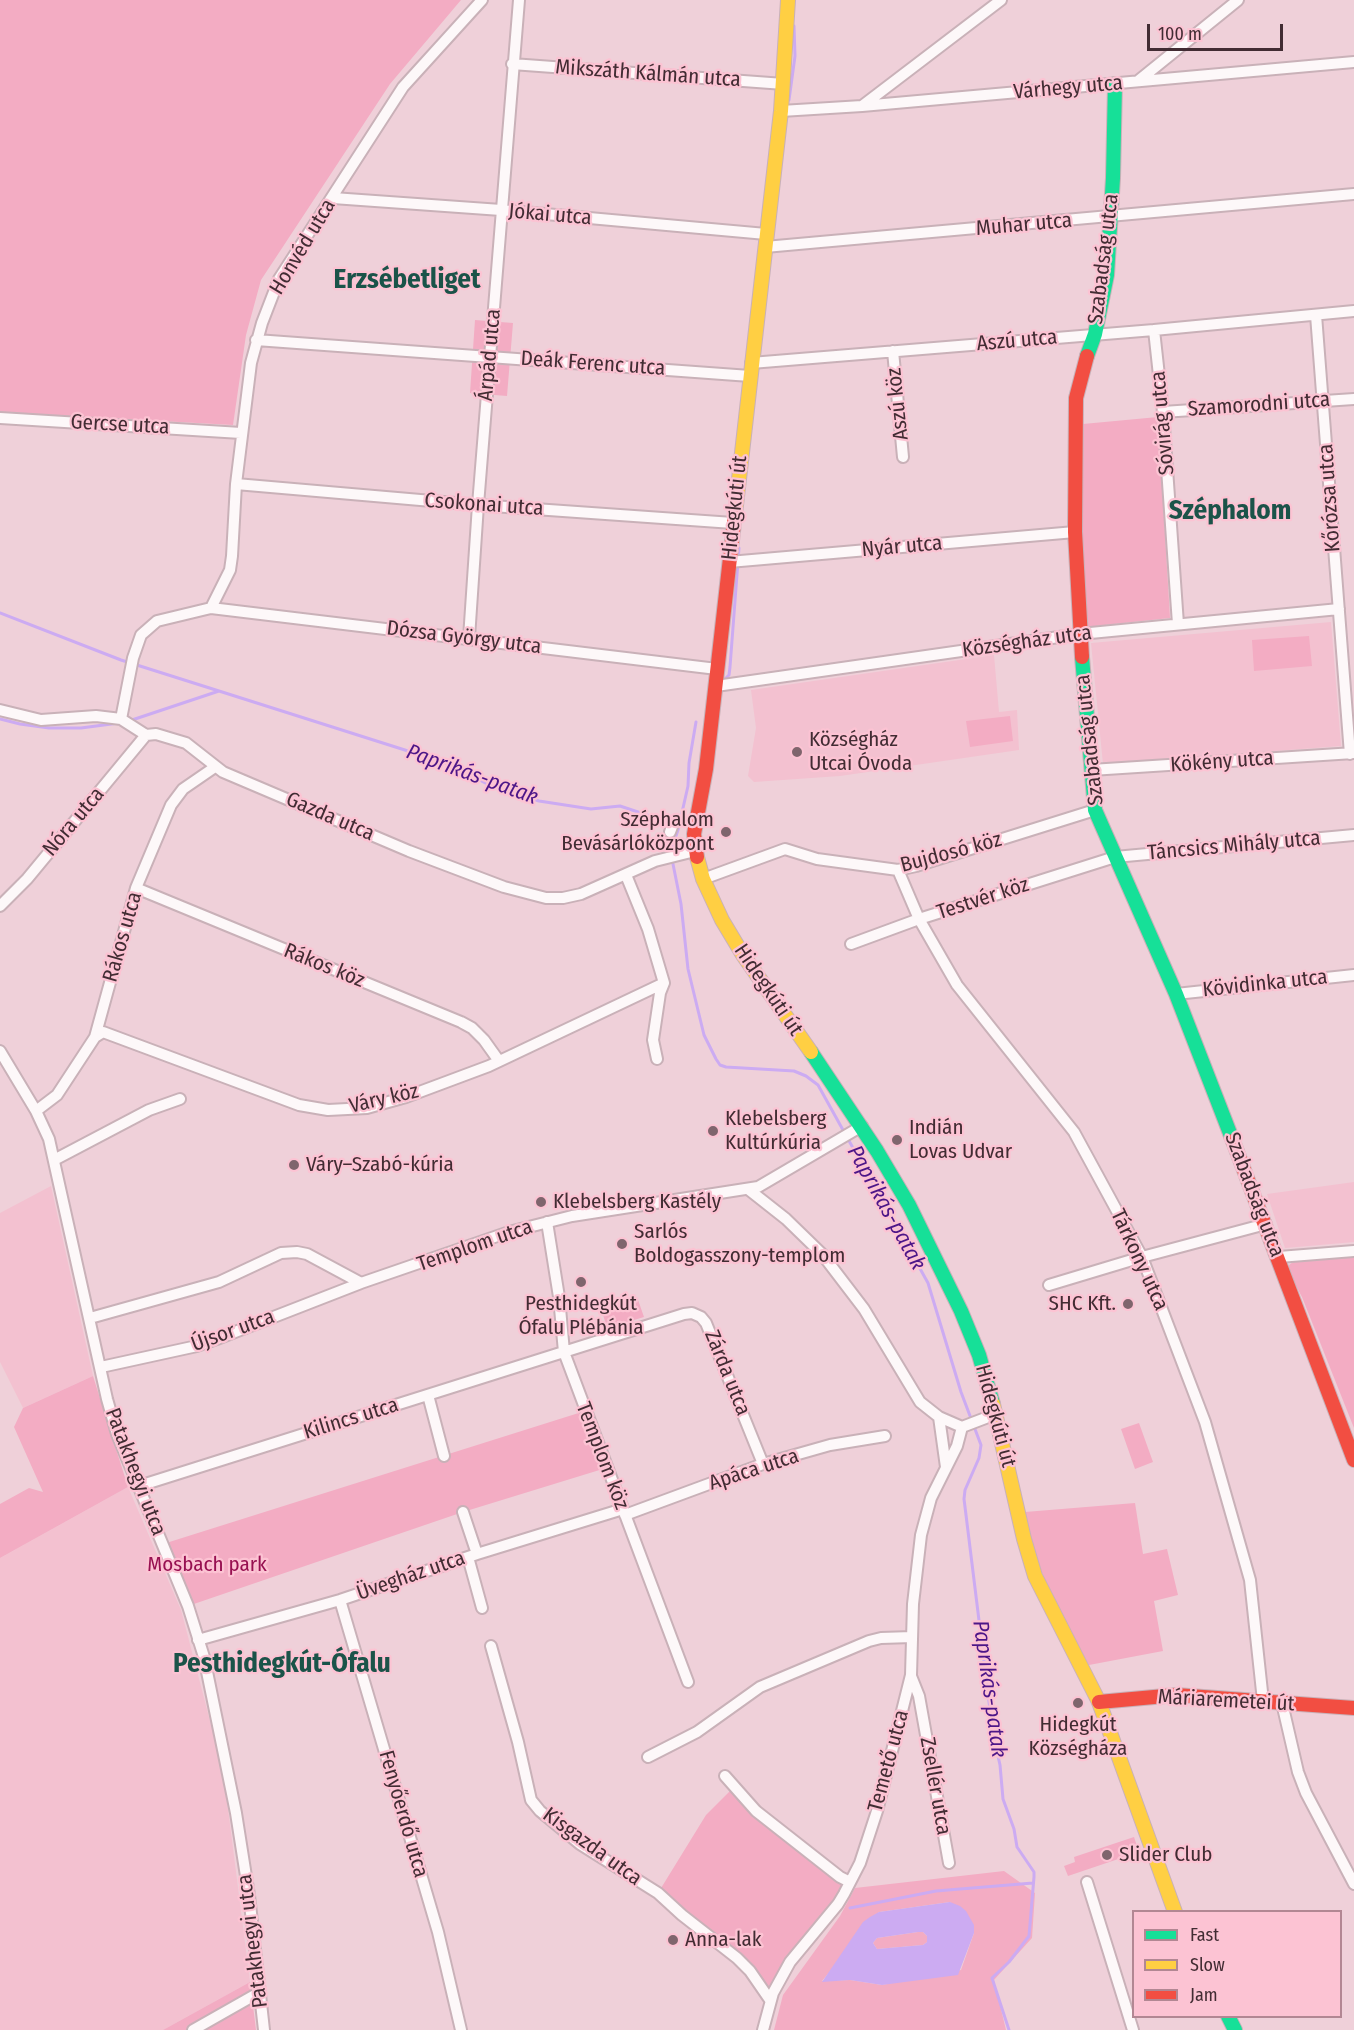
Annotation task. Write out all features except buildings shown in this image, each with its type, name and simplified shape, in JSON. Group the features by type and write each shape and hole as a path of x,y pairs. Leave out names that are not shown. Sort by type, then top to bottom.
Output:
{"main road":[{"name":"Hidegkúti út","path":"788,0 784,84 786,110 733,523 734,562 717,669 703,792 694,834 695,851 703,879 722,920 909,1205 962,1311 979,1355 996,1414 1024,1539 1035,1576 1099,1702 1175,1910"},
{"name":"Szabadság utca","path":"1115,84 1107,275 1095,334 1080,378 1076,398 1074,532 1095,810 1176,994 1279,1257 1354,1460"},
{"name":"Máriaremetei út","path":"1099,1702 1176,1695 1354,1708"}],"street":[{"name":"Honvéd utca","path":"211,608 230,570 241,433 251,363 256,340 279,279 403,87 482,0"},
{"name":"Árpád utca","path":"469,638 512,64 519,0"},
{"path":"862,106 1001,0"},
{"path":"1138,81 1238,0"},
{"name":"Várhegy utca","path":"786,110 862,106 1354,62"},
{"name":"Mikszáth Kálmán utca","path":"512,64 784,84"},
{"name":"Muhar utca","path":"768,244 1111,217 1354,194"},
{"name":"Jókai utca","path":"333,198 501,210 768,244"},
{"name":"Aszú utca","path":"754,366 893,351 1354,311"},
{"name":"Kőrózsa utca","path":"1316,315 1352,754"},
{"name":"Sóvirág utca","path":"1154,330 1163,412 1178,624"},
{"name":"Deák Ferenc utca","path":"256,340 490,357 754,366"},
{"name":"Aszú köz","path":"893,351 903,457"},
{"name":"Szamorodni utca","path":"1163,412 1354,399"},
{"name":"Gercse utca","path":"0,418 241,433"},
{"name":"Csokonai utca","path":"236,484 478,505 733,523"},
{"name":"Nyár utca","path":"734,562 1074,532"},
{"path":"125,722 133,658 141,635 157,621 211,608"},
{"name":"Dózsa György utca","path":"211,608 717,669"},
{"name":"Községház utca","path":"716,686 1080,634 1339,609"},
{"name":"Gazda utca","path":"0,710 41,720 96,716 125,722 146,735 156,734 186,743 223,772 409,850 523,893 546,898 562,898 581,894 665,858 695,851"},
{"name":"Nóra utca","path":"0,906 27,879 146,735"},
{"name":"Kökény utca","path":"1091,770 1352,754"},
{"name":"Rákos utca","path":"36,1111 57,1095 94,1037 136,888 176,796 215,767"},
{"name":"Bujdosó köz","path":"703,879 785,849 817,858 898,870 1095,810"},
{"name":"Táncsics Mihály utca","path":"1115,857 1354,835"},
{"name":"Testvér köz","path":"851,944 919,919 1115,857"},
{"name":"Tárkony utca","path":"898,870 919,919 957,985 1074,1132 1142,1257 1205,1422 1250,1580 1263,1701"},
{"path":"626,875 648,929 664,983 660,993 653,1040 657,1059"},
{"name":"Rákos köz","path":"136,888 461,1022 484,1040 500,1061"},
{"name":"Kövidinka utca","path":"1176,994 1354,975"},
{"name":"Váry köz","path":"94,1037 102,1032 299,1105 327,1110 368,1108 406,1097 500,1061 664,983"},
{"name":"Patakhegyi utca","path":"0,1051 36,1111 49,1139 117,1434 188,1606 207,1671 236,1813 249,1895 264,2030"},
{"path":"54,1160 148,1110 180,1099"},
{"name":"Templom utca","path":"361,1283 509,1232 547,1222 758,1187 858,1128"},
{"path":"748,1190 786,1219 822,1254 864,1309 912,1391 929,1411 939,1417 969,1424 996,1414"},
{"name":"Templom köz","path":"547,1222 559,1297 564,1352 688,1682"},
{"path":"1049,1285 1266,1224"},
{"path":"1279,1257 1354,1251"},
{"path":"90,1318 219,1282 281,1253 307,1254 361,1283"},
{"name":"Újsor utca","path":"101,1367 197,1346 361,1283"},
{"name":"Zárda utca","path":"564,1352 684,1314 692,1313 701,1317 706,1323 763,1464"},
{"name":"Kilincs utca","path":"139,1486 564,1352"},
{"path":"428,1395 444,1456"},
{"path":"939,1417 946,1467"},
{"name":"Temető utca","path":"763,2030 770,2000 790,1962 838,1904 860,1863 877,1811 911,1675 914,1592 921,1535 932,1498 969,1424"},
{"name":"Apáca utca","path":"624,1512 763,1464 830,1445 885,1436"},
{"path":"463,1512 482,1608"},
{"name":"Üvegház utca","path":"198,1640 340,1600 473,1556 624,1512"},
{"name":"Fenyőerdő utca","path":"340,1600 438,1932 460,2030"},
{"path":"648,1757 697,1732 754,1690 769,1683 869,1641 881,1638 912,1637"},
{"name":"Kisgazda utca","path":"491,1646 518,1742 531,1800 540,1811 580,1844 658,1893 737,1958 750,1971 770,2000"},
{"name":"Zsellér utca","path":"911,1675 919,1696 949,1863"},
{"path":"1282,1703 1298,1772 1306,1793 1354,1884"},
{"path":"725,1776 756,1811 840,1877 850,1882"},
{"path":"1087,1882 1133,2030"},
{"path":"193,2030 260,1992"}],"shaded area":[{"path":"1331,622 1341,746 1103,764 1091,643"},
{"path":"994,655 999,712 1017,710 1019,750 840,776 754,782 748,776 756,728 751,690"},
{"path":"1354,1182 1354,1242 1285,1248 1267,1194"},
{"path":"51,1186 93,1376 23,1408 0,1362 0,1213"},
{"path":"128,1487 181,1610 220,1759 250,1982 163,2030 0,2030 0,1558"},
{"path":"950,1902 960,1906 966,1911 974,1925 974,1933 958,1975 882,1985 850,1980 822,1982 863,1922 879,1912","holes":["923,1932 927,1936 927,1942 923,1945 877,1949 873,1943 877,1938"]}],"green space":[{"path":"0,0 461,0 390,84 261,280 246,335 233,425 0,412"},
{"path":"475,320 513,323 507,396 470,393"},
{"path":"1158,417 1170,618 1086,627 1082,531 1083,424"},
{"path":"1309,636 1312,666 1254,671 1252,640"},
{"path":"1010,716 1013,741 970,747 966,721"},
{"path":"1354,1257 1354,1428 1302,1297 1289,1273 1289,1265 1293,1262"},
{"path":"637,1297 644,1317 607,1328 601,1308"},
{"path":"93,1376 128,1487 0,1558 0,1504 29,1488 43,1492 14,1427 23,1408"},
{"name":"Mosbach park","path":"585,1411 606,1468 463,1512 188,1606 163,1544"},
{"path":"1139,1423 1153,1462 1135,1469 1121,1429"},
{"path":"1135,1503 1143,1554 1167,1549 1178,1595 1154,1601 1163,1651 1089,1665 1060,1614 1042,1573 1030,1539 1025,1512"},
{"path":"734,1787 850,1882 773,1993 766,1992 658,1893 706,1815"},
{"name":"Slider Club","path":"1134,1837 1139,1852 1068,1876 1064,1866 1075,1862 1074,1857"},
{"path":"1004,1871 1035,1893 1032,1938 994,1980 1006,2030 774,2030 783,1995 840,1916 855,1888","holes":["950,1902 974,1933 961,1970 882,1985 850,1980 822,1981 879,1912"]},
{"path":"923,1932 927,1936 927,1942 923,1945 877,1949 873,1943 877,1938"},
{"path":"250,1982 256,2030 163,2030"}],"waterway":[{"path":"789,100 795,56 794,26"},
{"path":"725,679 729,675 730,667 739,548"},
{"path":"0,613 121,660 219,691"},
{"name":"Paprikás-patak","path":"129,721 219,691 449,764 491,786 539,801 591,809 620,806 650,816 669,827"},
{"name":"Paprikás-patak","path":"0,719 49,728 81,728 119,723"},
{"path":"678,830 688,786 689,763 696,722"},
{"name":"Paprikás-patak","path":"670,853 678,830 675,829"},
{"name":"Paprikás-patak","path":"672,859 681,904 688,969 704,1035 716,1059 720,1065 726,1067 794,1071 818,1085 928,1283 961,1392 981,1445 979,1458 965,1490 964,1499 993,1734 1000,1765 1003,1799 1014,1829 1017,1847 1034,1872 1029,1936 1009,1962 992,1978 1009,2030"},
{"path":"850,1908 936,1891 1033,1883"}],"traffic: fast":[{"path":"1087,356 1095,334 1107,275 1113,178 1115,84"},
{"path":"1082,657 1095,810 1176,994 1233,1141"},
{"path":"811,1052 877,1151 909,1205 961,1311 979,1355 993,1404"},
{"path":"1229,2018 1235,2030"}],"traffic: slow":[{"path":"735,514 781,111 788,0"},
{"path":"697,857 703,879 722,920 743,955 811,1052"},
{"path":"993,1404 1024,1539 1035,1576 1099,1702 1174,1910"}],"traffic: jam":[{"path":"1082,657 1075,532 1076,398 1087,356"},
{"path":"697,857 694,834 706,769 735,514"},
{"path":"1233,1141 1354,1460"},
{"path":"1099,1702 1176,1695 1354,1708"}],"place":[{"name":"Községház Utcai Óvoda","path":"797,752"},
{"name":"Széphalom Bevásárlóközpont","path":"726,832"},
{"name":"Klebelsberg Kultúrkúria","path":"713,1131"},
{"name":"Indián Lovas Udvar","path":"897,1140"},
{"name":"Váry–Szabó-kúria","path":"294,1165"},
{"name":"Klebelsberg Kastély","path":"541,1202"},
{"name":"Sarlós Boldogasszony-templom","path":"622,1244"},
{"name":"Pesthidegkút Ófalu Plébánia","path":"581,1282"},
{"name":"SHC Kft.","path":"1128,1304"},
{"name":"Hidegkút Községháza","path":"1078,1703"},
{"name":"Slider Club","path":"1107,1855"},
{"name":"Anna-lak","path":"673,1940"}],"district":[{"name":"Erzsébetliget","path":"407,280"},
{"name":"Széphalom","path":"1230,511"},
{"name":"Pesthidegkút-Ófalu","path":"282,1664"}]}
